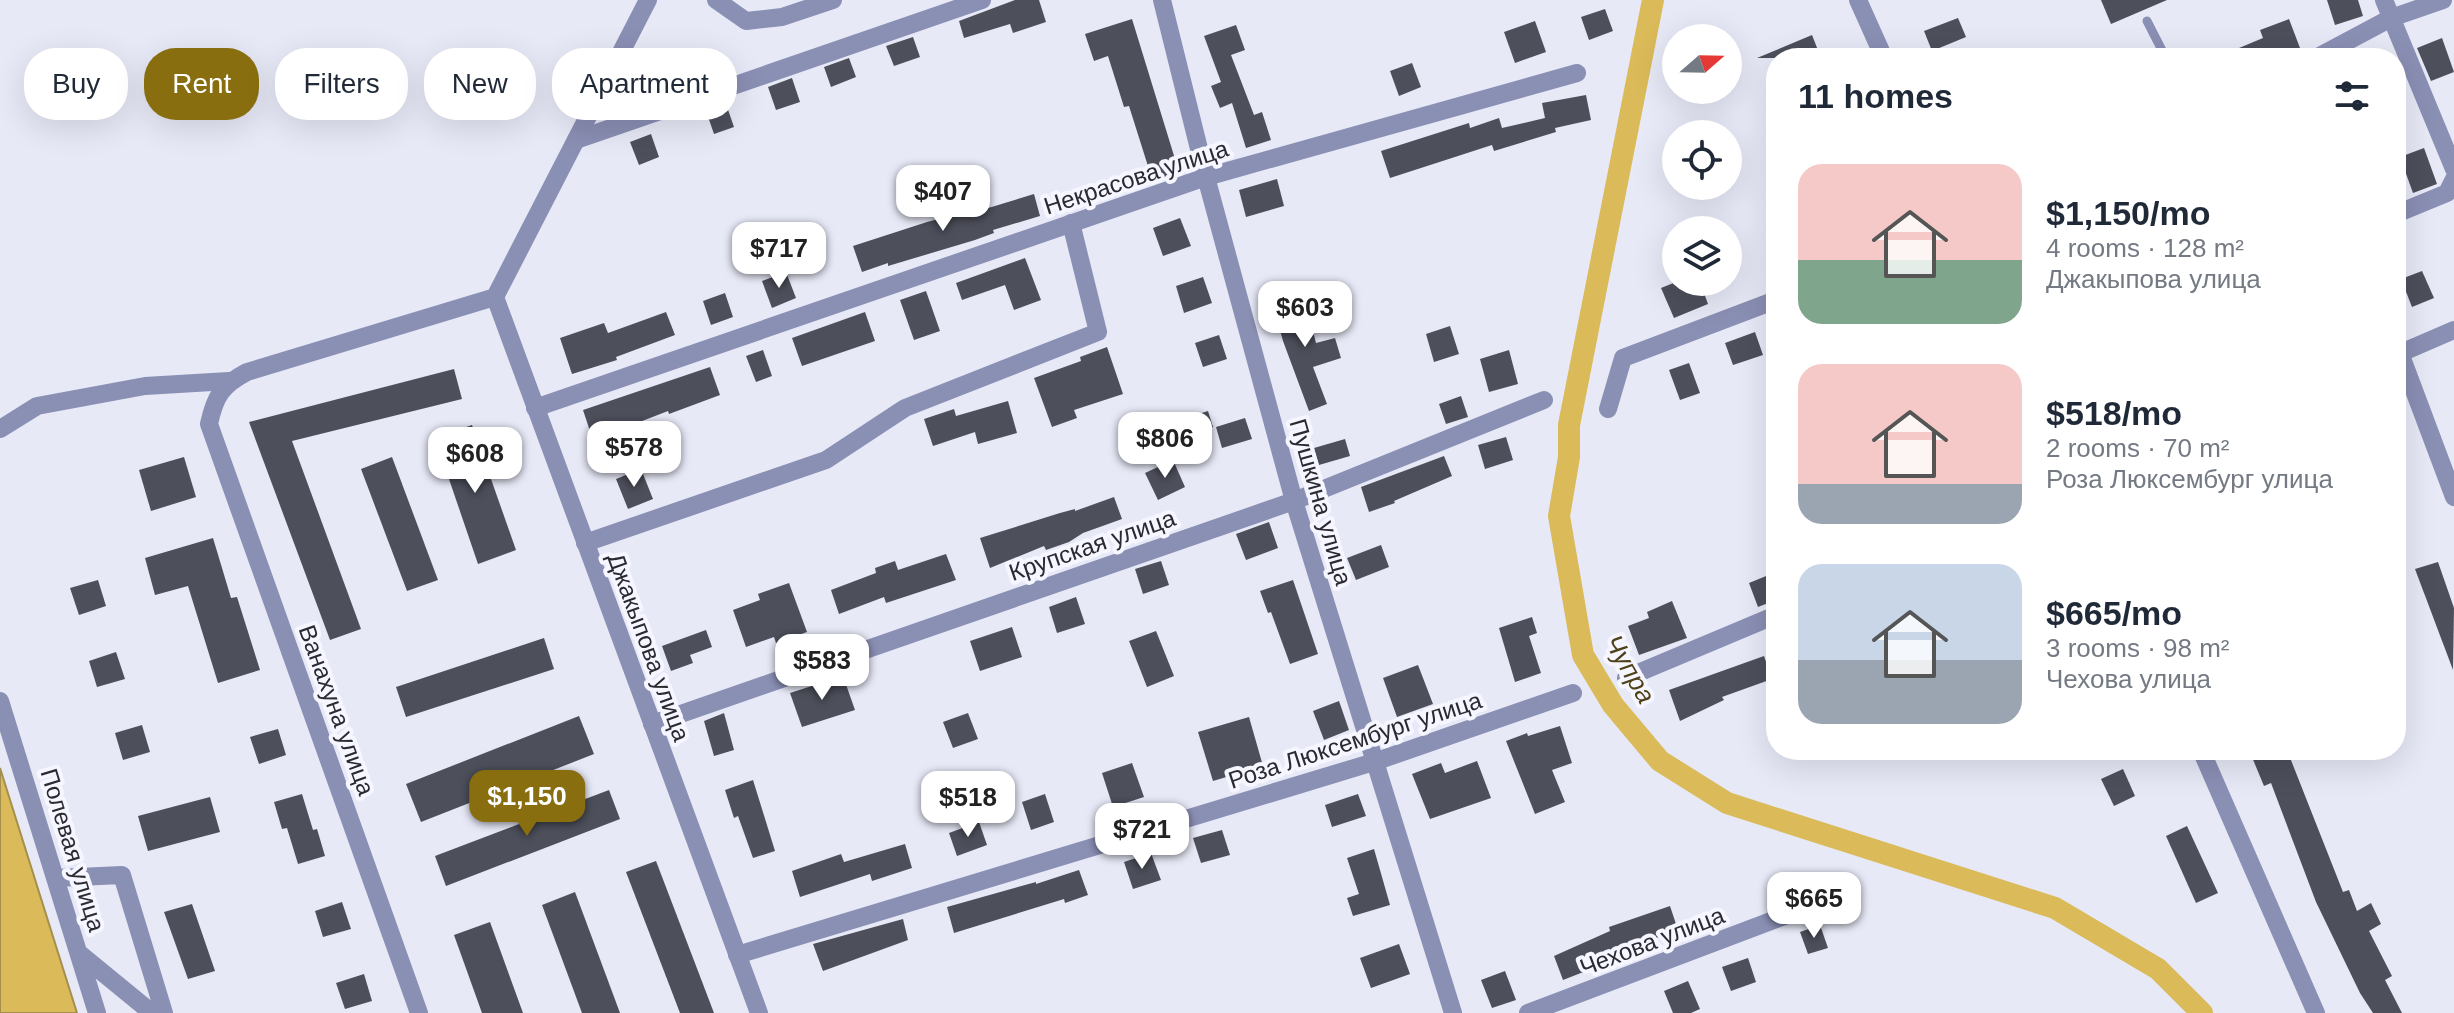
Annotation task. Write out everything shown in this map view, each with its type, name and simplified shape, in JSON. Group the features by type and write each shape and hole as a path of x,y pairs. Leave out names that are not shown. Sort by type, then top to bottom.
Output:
{"street":[{"path":"0,429 37,406 145,386 229,381 247,372 495,297 648,0"},
{"path":"716,0 746,21 782,17 833,0"},
{"path":"576,140 982,0"},
{"name":"Пушкина улица","path":"1162,0 1206,177 1294,501 1453,1013"},
{"path":"1858,0 1880,48"},
{"path":"2384,0 2404,48"},
{"path":"2335,48 2391,18 2443,0"},
{"path":"2406,54 2454,169"},
{"name":"Некрасова улица","path":"535,408 1206,177 1577,73"},
{"path":"2406,210 2447,193 2454,179"},
{"path":"585,543 826,460 905,408 1098,332 1071,223"},
{"name":"Джакыпова улица","path":"495,297 759,1013"},
{"path":"1608,409 1623,358 1766,304"},
{"path":"2406,351 2454,330"},
{"path":"2406,371 2446,454 2454,497"},
{"name":"Ванахуна улица","path":"229,381 214,401 209,424 419,1013"},
{"name":"Крупская улица","path":"652,724 1294,501 1544,400"},
{"path":"1626,678 1766,619"},
{"name":"Роза Люксембург улица","path":"737,955 1374,762 1573,693"},
{"name":"Полевая улица","path":"0,701 97,1013"},
{"path":"2205,760 2316,1013"},
{"path":"56,878 122,875 164,1013"},
{"name":"Чехова улица","path":"1528,1013 1837,896"},
{"path":"79,954 152,1013"}],"lane":[{"path":"2147,21 2161,48"}],"shaded area":[{"path":"0,768 77,1013 0,1013"}],"building":[{"path":"1015,0 1039,0 1046,22 1013,33 1010,24 964,38 959,21"},
{"path":"2101,0 2167,0 2111,24"},
{"path":"2327,0 2358,0 2363,16 2335,25"},
{"path":"1605,9 1613,31 1589,40 1581,17"},
{"path":"1958,18 1966,37 1939,48 1931,48 1924,31"},
{"path":"1132,19 1179,172 1153,182 1129,106 1124,107 1108,56 1094,61 1085,34"},
{"path":"2289,19 2300,48 2239,48 2263,38 2260,30"},
{"path":"1535,21 1546,52 1515,63 1504,32"},
{"path":"1236,25 1245,50 1231,55 1254,115 1262,112 1271,140 1246,148 1232,103 1220,108 1211,86 1221,82 1204,36"},
{"path":"1812,35 1817,48 1781,48"},
{"path":"913,37 920,57 894,66 886,46"},
{"path":"2442,38 2454,72 2431,81 2417,48"},
{"path":"849,58 856,77 831,87 824,67"},
{"path":"1412,63 1421,87 1399,96 1390,71"},
{"path":"792,78 800,102 776,110 768,87"},
{"path":"1586,95 1591,120 1555,128 1556,132 1494,151 1492,145 1390,178 1381,151 1469,123 1470,128 1499,118 1502,128 1545,118 1542,103"},
{"path":"709,120 732,120 734,127 714,134"},
{"path":"651,134 659,157 639,165 630,142"},
{"path":"2424,148 2437,184 2413,193 2406,174 2406,155"},
{"path":"1277,179 1284,206 1246,217 1239,190"},
{"path":"1034,194 1040,216 993,230 994,233 975,240 862,272 853,246 927,222"},
{"path":"1180,218 1191,246 1163,256 1153,228"},
{"path":"1025,258 1041,300 1014,310 1005,285 962,300 956,283"},
{"path":"2422,271 2434,298 2412,307 2406,292 2406,277"},
{"path":"786,272 796,298 772,308 762,281"},
{"path":"1203,277 1212,303 1184,313 1176,286"},
{"path":"926,291 940,331 914,340 900,300"},
{"path":"725,293 733,317 711,325 703,301"},
{"path":"1664,296 1705,296 1708,304 1674,318"},
{"path":"1304,297 1316,343 1335,338 1341,358 1313,367 1327,404 1309,411 1273,305"},
{"path":"666,312 675,335 616,357 617,360 572,374 560,338 604,323 608,333"},
{"path":"865,312 875,341 802,366 792,338"},
{"path":"1450,326 1459,354 1434,362 1426,334"},
{"path":"1755,332 1763,355 1733,365 1725,343"},
{"path":"1219,335 1227,359 1203,367 1195,343"},
{"path":"1107,347 1123,394 1074,410 1077,418 1052,427 1034,378 1081,361 1080,357"},
{"path":"763,350 772,376 756,382 746,356"},
{"path":"1509,350 1518,384 1489,392 1480,359"},
{"path":"1689,363 1700,393 1680,400 1669,370"},
{"path":"710,367 720,395 593,440 583,410"},
{"path":"454,369 462,399 292,441 361,629 330,640 249,422"},
{"path":"1461,396 1468,417 1446,424 1439,404"},
{"path":"1008,401 1017,433 978,444 975,432 933,446 924,419 954,409 956,416"},
{"path":"1208,411 1213,427 1169,441 1164,425"},
{"path":"1245,418 1252,439 1222,448 1216,427"},
{"path":"472,425 516,550 478,564 435,438"},
{"path":"1506,437 1513,460 1485,469 1478,445"},
{"path":"1345,439 1350,456 1319,465 1314,448"},
{"path":"1444,456 1452,476 1369,512 1361,487"},
{"path":"184,457 196,497 151,511 139,470"},
{"path":"392,457 438,580 407,591 361,469"},
{"path":"1173,460 1185,487 1158,500 1145,473"},
{"path":"641,469 653,499 628,509 616,479"},
{"path":"1114,497 1122,519 1083,533 1069,542 1046,550 1044,546 990,568 980,538"},
{"path":"1269,522 1278,548 1246,560 1236,534"},
{"path":"213,538 231,598 237,597 260,670 218,683 188,586 155,595 145,558"},
{"path":"1381,545 1389,567 1356,580 1347,558"},
{"path":"946,554 956,580 886,603 884,597 839,614 831,590 876,573 875,568 895,561 898,570"},
{"path":"1161,561 1169,585 1143,594 1135,569"},
{"path":"2438,562 2454,608 2453,670 2415,569"},
{"path":"1766,576 1766,604 1758,607 1749,583"},
{"path":"98,580 106,606 79,615 70,588"},
{"path":"1293,580 1318,654 1290,664 1260,591"},
{"path":"789,583 807,632 776,643 774,637 746,647 733,610 760,600 758,594"},
{"path":"1076,597 1085,624 1057,633 1049,607"},
{"path":"1672,601 1687,638 1639,655 1628,626 1649,618 1647,612"},
{"path":"1532,617 1537,633 1529,636 1541,673 1515,682 1499,628"},
{"path":"1012,627 1022,657 980,671 970,641"},
{"path":"706,630 712,647 690,655 693,663 671,671 662,646"},
{"path":"1156,631 1174,676 1147,687 1129,641"},
{"path":"544,638 554,669 406,717 396,687"},
{"path":"116,652 125,679 97,687 89,661"},
{"path":"1764,656 1766,662 1766,681 1722,697 1724,700 1680,721 1669,690"},
{"path":"1418,665 1433,704 1397,717 1383,678"},
{"path":"843,676 855,710 802,727 790,693"},
{"path":"1339,701 1349,730 1324,740 1313,711"},
{"path":"724,713 734,750 714,756 704,721"},
{"path":"968,713 978,739 953,748 943,722"},
{"path":"579,716 594,754 421,822 406,784"},
{"path":"1249,717 1263,766 1213,781 1198,732"},
{"path":"142,725 150,752 123,760 115,733"},
{"path":"1560,726 1572,763 1552,770 1565,802 1535,814 1506,741"},
{"path":"278,729 286,755 259,764 250,737"},
{"path":"2253,760 2291,760 2343,892 2349,890 2357,911 2371,903 2381,924 2369,931 2392,976 2385,980 2402,1013 2373,1013 2360,993 2316,902 2271,783 2264,786"},
{"path":"1477,761 1491,798 1430,819 1412,774 1441,763 1445,773"},
{"path":"1132,763 1144,797 1113,807 1102,773"},
{"path":"2123,769 2135,796 2114,806 2101,779"},
{"path":"753,780 775,851 753,858 725,790"},
{"path":"609,790 620,819 446,886 435,856"},
{"path":"302,794 325,856 298,864 287,828 282,829 274,802"},
{"path":"1045,794 1054,822 1031,830 1022,802"},
{"path":"1358,794 1366,816 1332,827 1325,805"},
{"path":"210,797 220,832 148,851 138,816"},
{"path":"979,822 987,845 957,856 949,833"},
{"path":"2187,826 2218,893 2196,903 2166,836"},
{"path":"1222,830 1230,855 1201,863 1193,838"},
{"path":"905,844 912,868 872,881 870,874 800,897 792,871 841,854 844,862"},
{"path":"1374,849 1390,905 1353,916 1347,898 1359,894 1347,858"},
{"path":"1151,853 1161,880 1133,889 1124,862"},
{"path":"656,861 714,1013 680,1013 626,872"},
{"path":"1079,870 1088,895 1065,903 1064,899 954,933 947,907"},
{"path":"575,892 620,1013 582,1013 542,905"},
{"path":"342,902 351,929 323,937 315,911"},
{"path":"192,904 215,971 188,979 164,912"},
{"path":"1670,906 1678,930 1563,980 1554,956 1610,931 1609,927"},
{"path":"903,919 908,940 823,971 813,944"},
{"path":"490,922 523,1013 482,1013 454,935"},
{"path":"1820,925 1828,948 1808,954 1800,932"},
{"path":"1399,944 1410,974 1371,988 1360,958"},
{"path":"1748,958 1756,982 1731,991 1722,967"},
{"path":"1505,971 1516,1000 1492,1008 1481,980"},
{"path":"364,974 372,1001 345,1009 336,983"},
{"path":"1688,981 1700,1009 1691,1013 1673,1013 1664,991"}],"waterway":[{"name":"Чупра","path":"1653,0 1569,425 1569,457 1559,516 1583,655 1613,705 1660,761 1727,803 2055,908 2158,969 2202,1013"}]}
